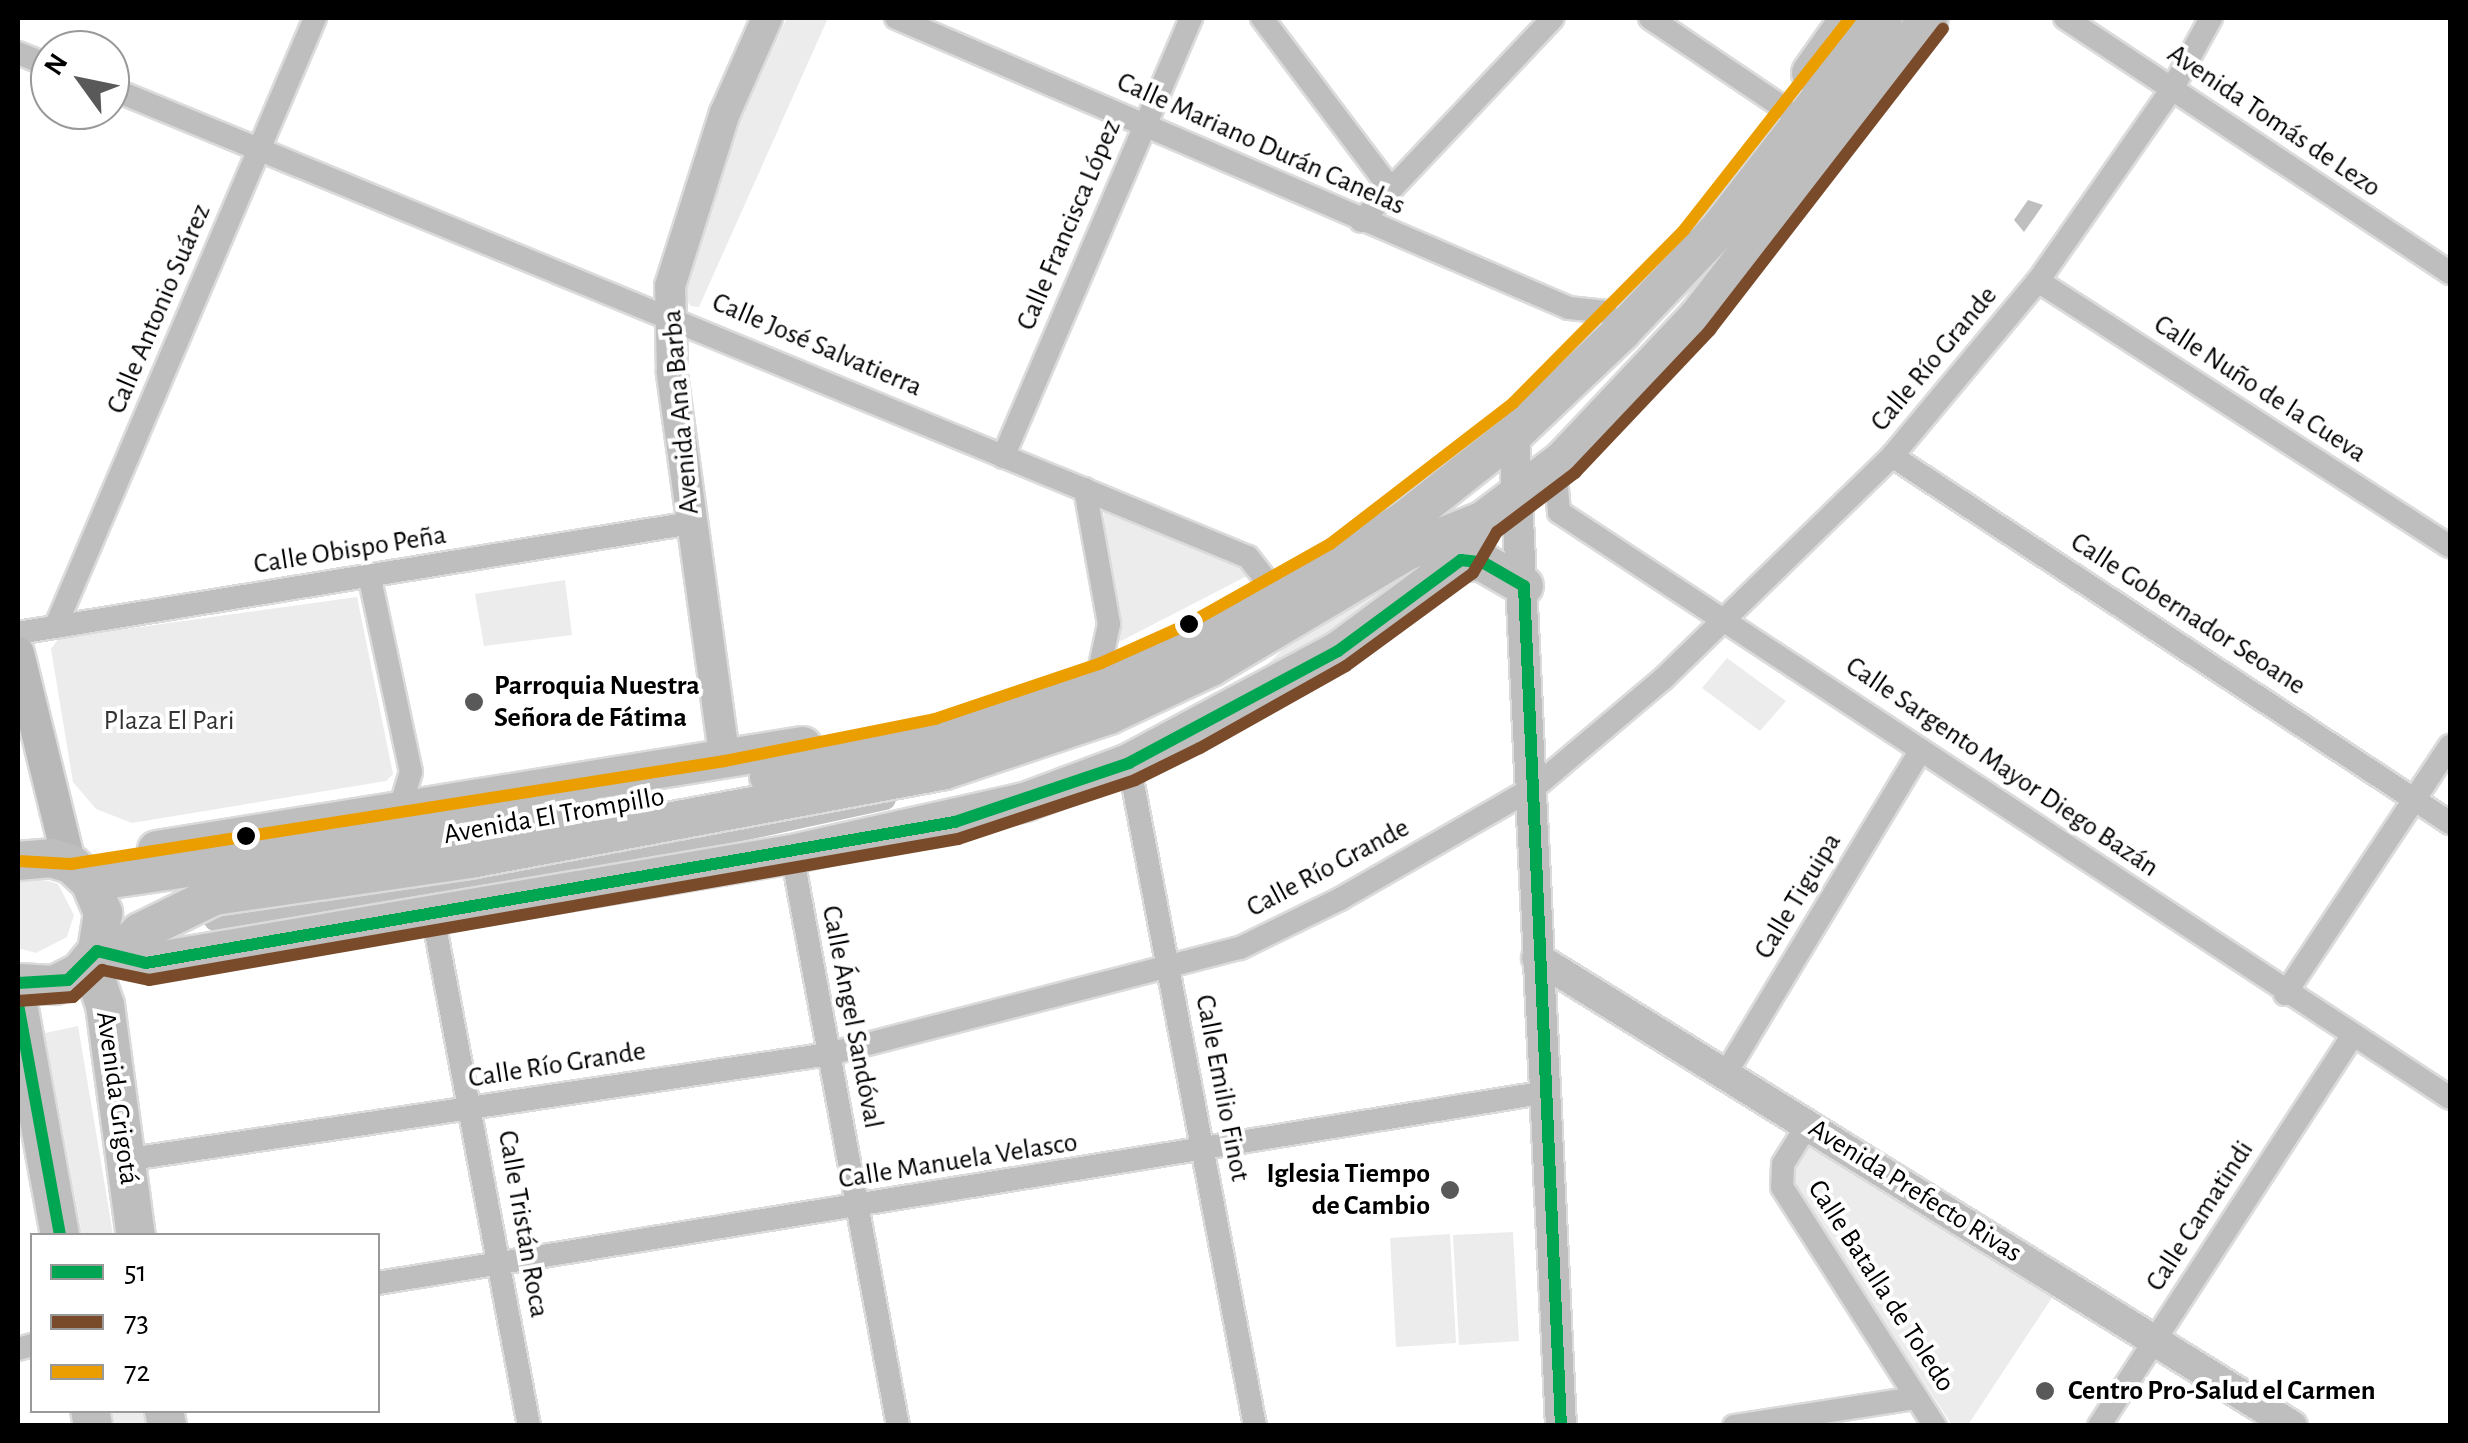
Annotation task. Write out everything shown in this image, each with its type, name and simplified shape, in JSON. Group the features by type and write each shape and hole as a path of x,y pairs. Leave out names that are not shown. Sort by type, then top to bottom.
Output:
{"main road":[{"name":"Avenida El Trompillo","path":"77,870 465,832 696,791 940,742 1100,676 1267,582 1458,451 1606,312 1784,108 1850,18"},
{"name":"Avenida El Trompillo","path":"77,870 399,811 724,762 935,719 1006,697 1100,676 1205,643 1420,508 1514,434 1720,228 1883,18"},
{"name":"Avenida El Trompillo","path":"100,957 140,932 214,896 470,859 945,770 1109,715 1299,620 1407,551 1484,520 1555,466 1696,318 1929,18"},
{"name":"Avenida El Trompillo","path":"100,957 146,963 792,854 955,822 1130,763 1338,651 1461,560 1484,520"},
{"path":"1461,560 1484,563 1524,586"},
{"path":"1192,732 1299,620"},
{"path":"18,654 77,870 103,913 100,957 54,984 18,983"},
{"path":"616,777 696,791"},
{"path":"18,861 77,870"},
{"name":"Avenida Grigotá","path":"100,957 136,1233"},
{"path":"18,1004 59,1233"}],"street":[{"name":"Calle Antonio Suárez","path":"57,623 314,18"},
{"name":"Avenida Ana Barba","path":"724,762 691,523 670,314 672,271 689,215 768,18"},
{"name":"Calle Mariano Durán Canelas","path":"896,18 1361,222 1582,312 1606,312"},
{"name":"Calle Francisca López","path":"1003,457 1191,18"},
{"path":"1262,18 1390,188"},
{"path":"1361,222 1553,18"},
{"path":"1650,18 1784,108"},
{"name":"Avenida Tomás de Lezo","path":"2065,18 2450,274"},
{"name":"Calle Río Grande","path":"124,1160 828,1054 1168,970 1240,948 1340,899 1535,787 1726,618 1892,456 2038,281 2172,89 2211,18"},
{"name":"Calle José Salvatierra","path":"130,96 670,314 1248,558 1267,582"},
{"name":"Calle Nuño de la Cueva","path":"2038,281 2450,548"},
{"path":"1514,434 1535,787 1538,958 1561,1426"},
{"name":"Calle Gobernador Seoane","path":"1892,456 2450,823"},
{"name":"Calle Sargento Mayor Diego Bazán","path":"1555,466 1559,512 1726,618 2351,1038 2450,1098"},
{"path":"1084,489 1109,624 1100,676"},
{"path":"1420,508 1484,520 1522,540"},
{"name":"Calle Obispo Peña","path":"18,633 57,623 370,579 691,523"},
{"path":"370,579 411,772 399,811"},
{"path":"2285,994 2450,746"},
{"name":"Calle Tiguipa","path":"1726,1073 1922,750"},
{"name":"Calle Emilio Finot","path":"1130,763 1255,1426"},
{"name":"Calle Ángel Sandóval","path":"792,854 898,1426"},
{"name":"Calle Tristán Roca","path":"433,916 472,1108 528,1426"},
{"name":"Avenida Prefecto Rivas","path":"1538,958 2292,1426"},
{"name":"Calle Camatindi","path":"2098,1426 2351,1038"},
{"name":"Calle Manuela Velasco","path":"380,1283 1205,1152 1547,1092"},
{"name":"Calle Batalla de Toledo","path":"1808,1124 1783,1164 1782,1187 1914,1398 1936,1426"},
{"path":"1734,1426 1914,1398"}],"green space":[{"path":"787,18 828,18 699,307 691,306 684,298 686,266 707,194"},
{"path":"1103,508 1240,563 1247,576 1117,643"},
{"path":"1452,542 1354,625 1247,683 1306,628"},
{"path":"565,580 572,635 484,646 475,594"},
{"name":"Plaza El Pari","path":"357,597 393,774 386,781 132,823 96,809 73,782 51,649 59,638"},
{"path":"1727,658 1786,701 1760,731 1702,688"},
{"path":"34,877 58,884 74,915 67,937 36,953 18,948 18,883"},
{"path":"78,1026 113,1233 82,1233 45,1033"},
{"path":"1809,1145 2055,1293 1968,1425 1952,1425 1791,1182 1793,1164"},
{"path":"1513,1232 1519,1341 1459,1345 1453,1235"},
{"path":"1450,1234 1456,1343 1396,1347 1390,1238"},
{"path":"112,1413 143,1413 146,1425 115,1425"}],"shaded area":[{"path":"2028,200 2043,205 2024,232 2014,220"}],"waterway":[{"path":"215,920 617,857 885,799"}],"transit line":[{"name":"72","path":"18,861 71,864 725,761 935,719 1101,663 1188,624 1330,544 1513,403 1684,230 1850,18"},
{"name":"73","path":"18,1001 73,997 102,970 149,980 958,839 1135,780 1200,748 1346,666 1473,573 1497,532 1575,473 1710,330 1943,29"},
{"name":"51","path":"18,983 68,980 97,951 146,963 955,822 1129,763 1338,651 1461,560 1484,563 1524,586 1561,1426"},
{"name":"51","path":"18,1004 59,1233"}],"place":[{"name":"Parroquia Nuestra Señora de Fátima","path":"474,702"},
{"name":"Iglesia Tiempo de Cambio","path":"1450,1190"},
{"name":"Centro Pro-Salud el Carmen","path":"2045,1391"}]}
